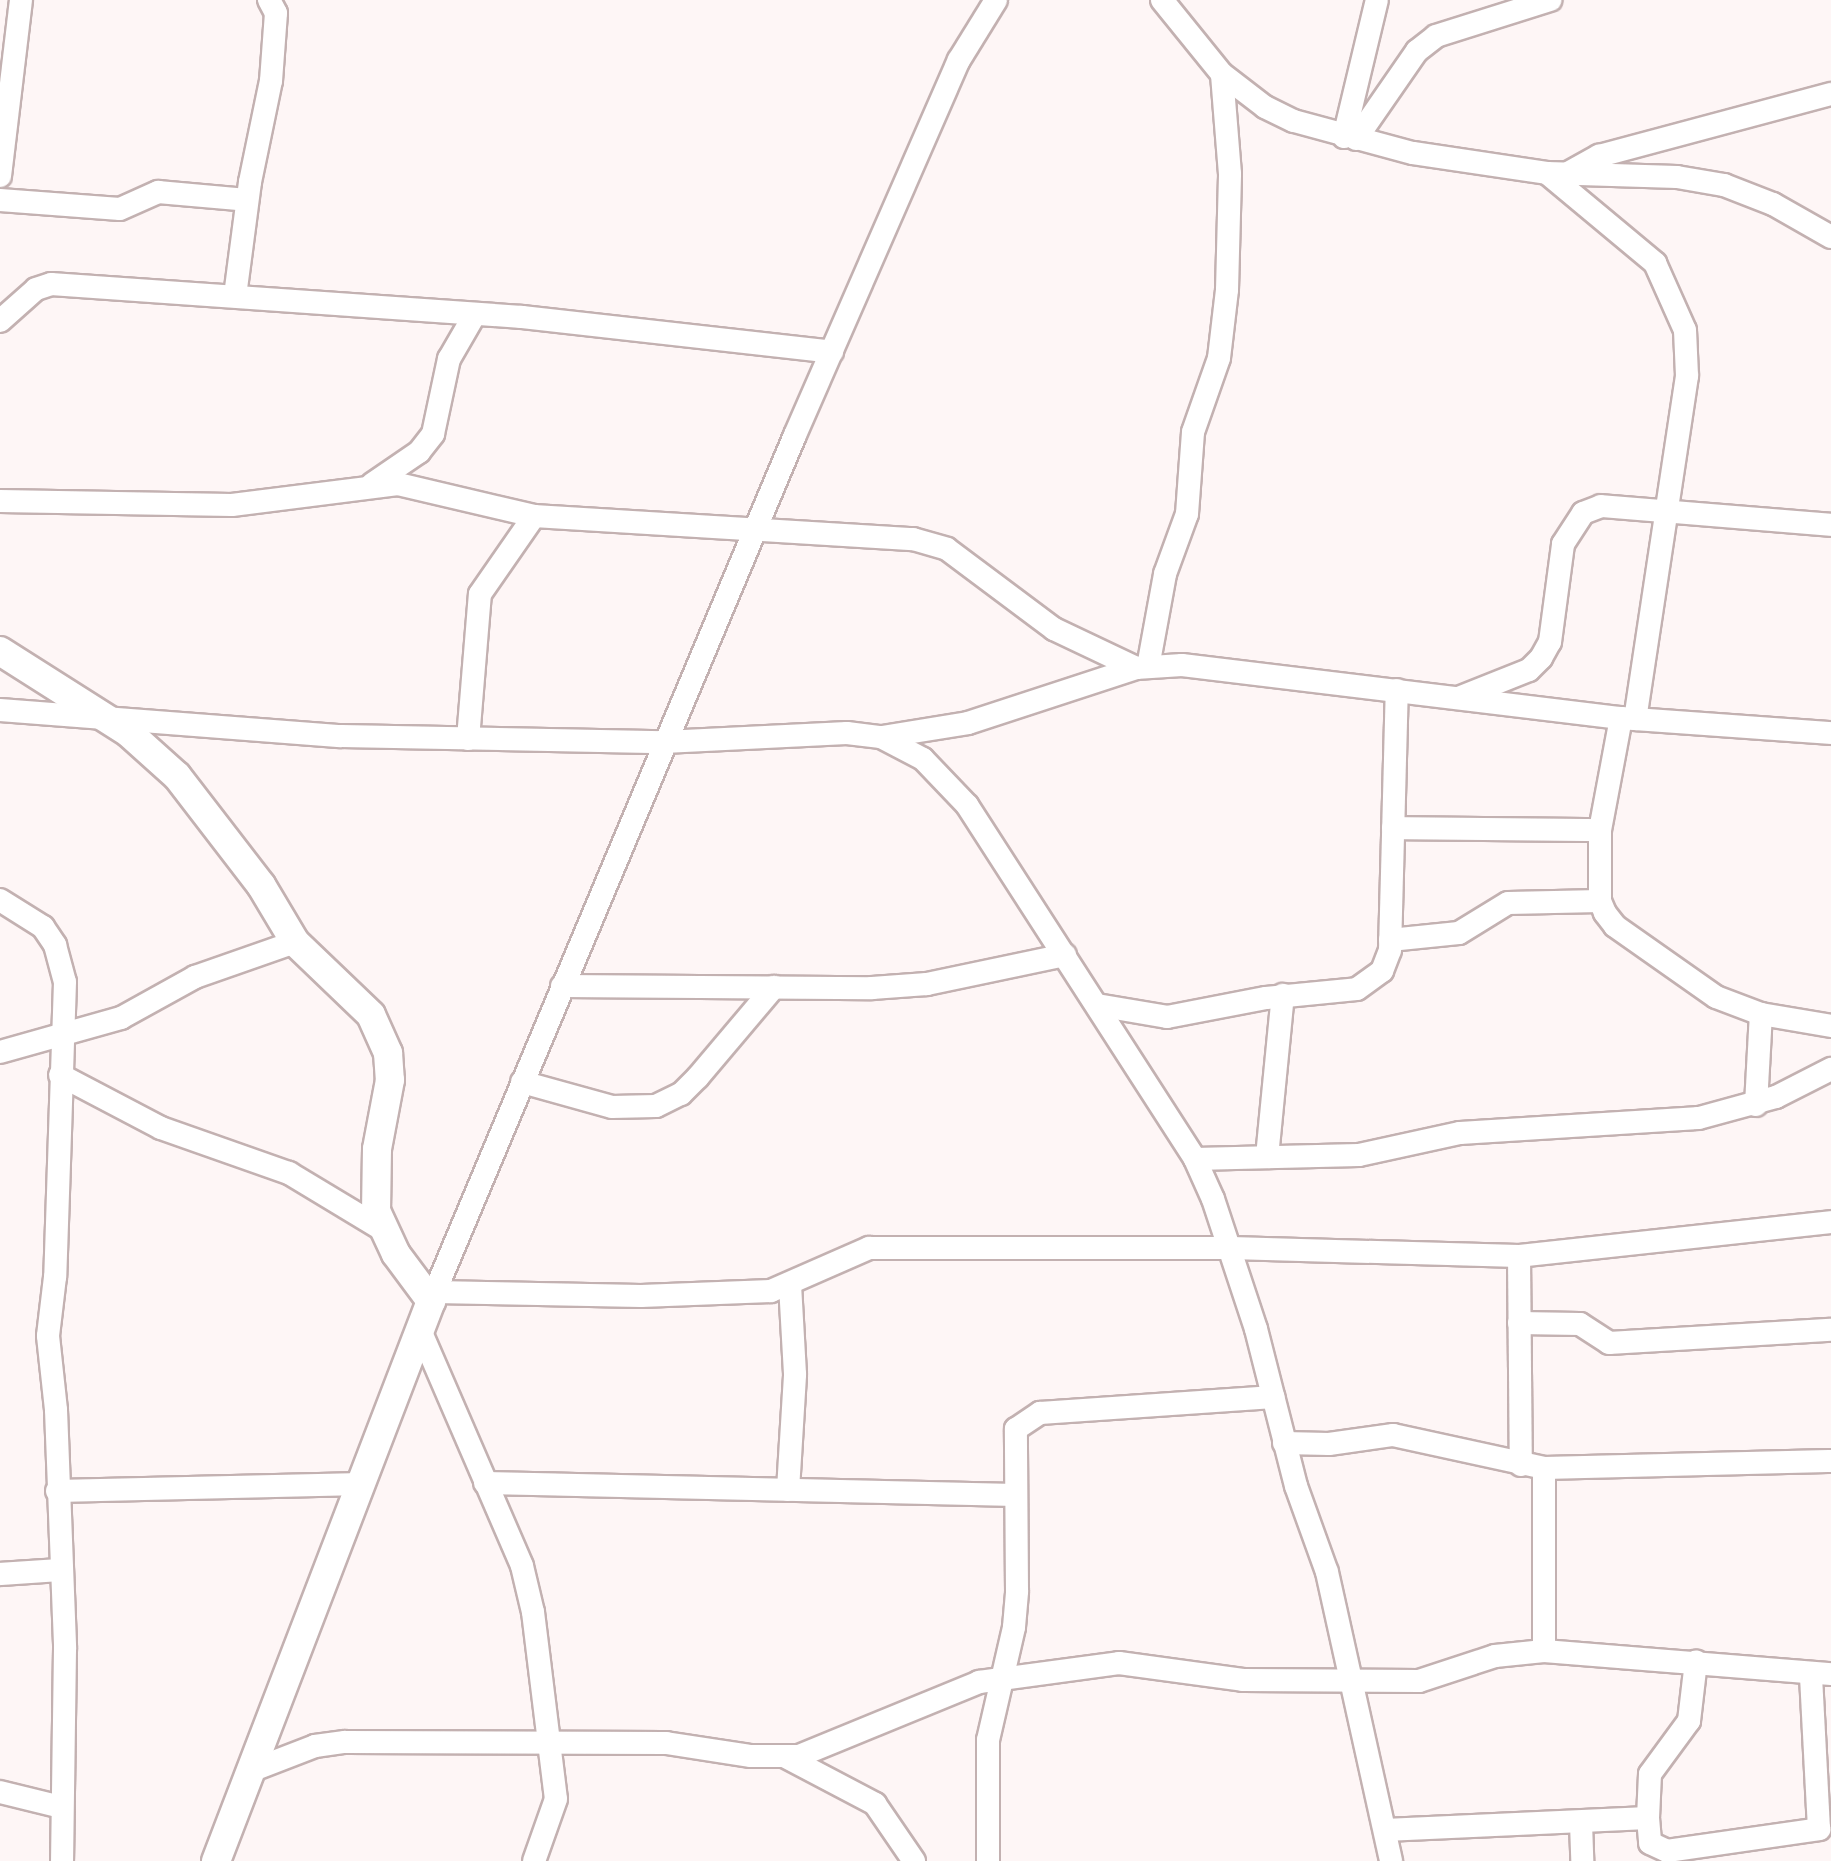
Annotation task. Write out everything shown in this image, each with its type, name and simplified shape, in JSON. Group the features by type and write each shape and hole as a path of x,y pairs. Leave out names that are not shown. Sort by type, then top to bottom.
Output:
{"street":[{"path":"0,176 21,0"},
{"path":"235,296 247,200 271,81 276,13 269,0"},
{"path":"216,1861 433,1296 664,742 959,60 996,0"},
{"path":"1162,0 1222,74 1265,107 1350,138 1556,173 1677,177 1724,185 1773,204 1831,237"},
{"path":"1350,138 1377,0"},
{"path":"1350,138 1417,51 1436,36 1550,0"},
{"path":"1142,668 1165,574 1187,514 1193,432 1221,344 1230,174 1222,74"},
{"path":"1556,173 1599,156 1831,94"},
{"path":"1556,173 1655,263 1677,306 1685,330 1687,376 1667,510 1628,719 1600,830 1600,901 1615,926 1692,984 1761,1014 1831,1026"},
{"path":"0,200 120,209 158,192 247,200"},
{"path":"0,321 36,289 51,284 475,314 832,352"},
{"path":"371,485 419,452 433,434 449,359 475,314"},
{"path":"0,501 232,505 371,485 421,487 496,511 534,516 933,543 1054,629 1142,668"},
{"path":"1458,699 1529,670 1541,658 1550,642 1563,544 1583,513 1601,506 1831,525"},
{"path":"468,739 480,594 534,516"},
{"path":"0,651 106,717 177,776 261,885 295,942 371,1015 388,1053 390,1080 374,1185 382,1229"},
{"path":"0,710 341,736 664,742 799,733 881,737 968,723 1142,668 1243,669 1628,719 1831,733"},
{"path":"1097,1005 1167,1017 1283,995 1357,989 1382,971 1390,940 1397,690"},
{"path":"881,737 923,759 967,805 1195,1159 1231,1248 1284,1443 1327,1572 1356,1682 1391,1861"},
{"path":"1393,828 1600,830"},
{"path":"0,900 26,912 55,945 65,982 55,1277 48,1336 56,1410 65,1649 62,1861"},
{"path":"1390,940 1459,933 1508,903 1600,901"},
{"path":"0,1052 121,1018 195,977 295,942"},
{"path":"562,986 927,984 1065,955"},
{"path":"522,1082 612,1107 656,1106 681,1094 698,1077 774,987"},
{"path":"1267,1157 1283,995"},
{"path":"1756,1105 1761,1014"},
{"path":"1195,1159 1359,1155 1460,1133 1660,1123 1756,1105 1831,1069"},
{"path":"60,1075 161,1128 289,1173 382,1229 433,1296"},
{"path":"433,1296 641,1296 771,1291 869,1248 1231,1248 1519,1256 1831,1222"},
{"path":"1519,1256 1521,1465"},
{"path":"788,1490 795,1374 790,1285"},
{"path":"1519,1323 1585,1325 1609,1343 1831,1330"},
{"path":"420,1330 522,1566 533,1612 556,1799 534,1861"},
{"path":"988,1861 988,1740 1004,1676 1016,1603 1016,1429 1025,1418 1273,1397"},
{"path":"1284,1443 1329,1444 1393,1435 1544,1468 1831,1461"},
{"path":"1544,1468 1544,1651"},
{"path":"485,1483 1016,1495"},
{"path":"57,1491 362,1484"},
{"path":"0,1574 60,1570"},
{"path":"786,1757 1004,1676 1119,1663 1243,1680 1356,1682 1419,1681 1495,1656 1544,1651 1696,1661 1821,1674 1819,1829 1667,1851 1650,1843 1650,1774 1689,1721 1696,1661"},
{"path":"253,1770 315,1746 345,1742 666,1743 786,1757 875,1804 914,1861"},
{"path":"0,1792 61,1807"},
{"path":"1385,1830 1648,1818"},
{"path":"1581,1823 1582,1861"}]}
